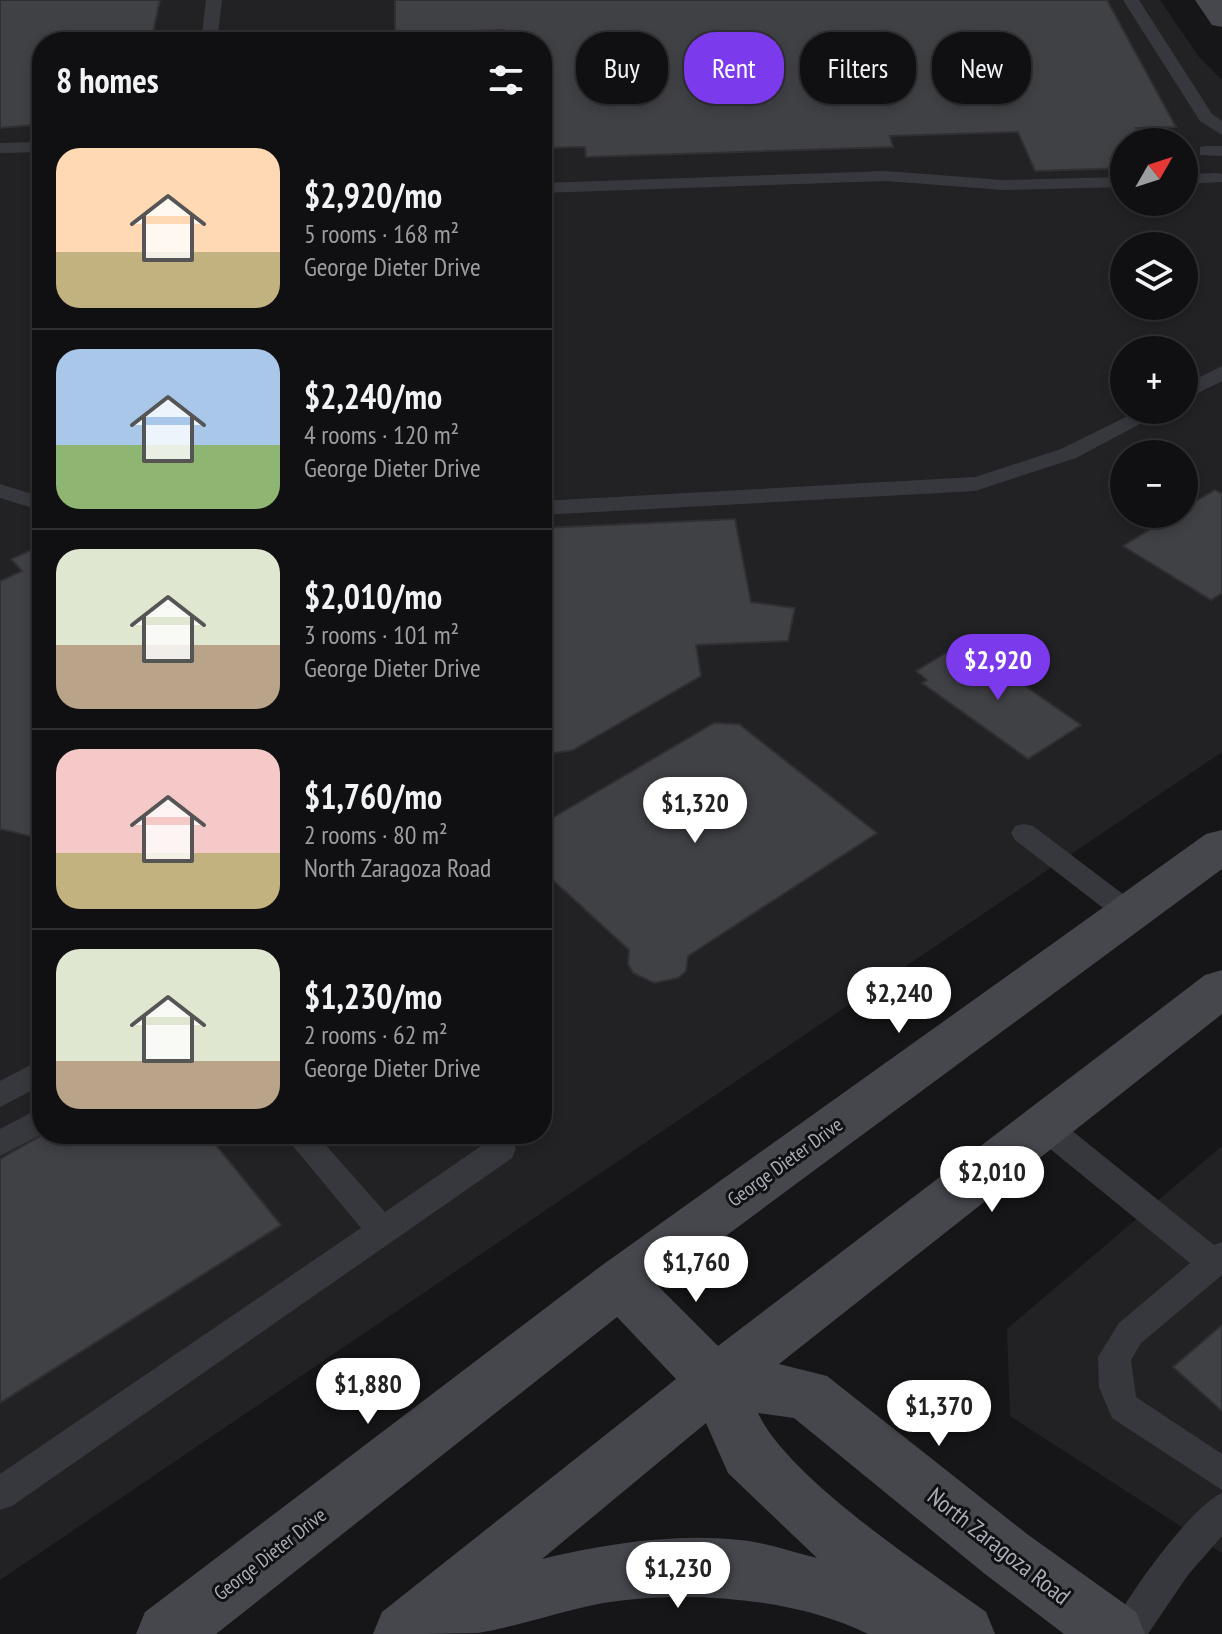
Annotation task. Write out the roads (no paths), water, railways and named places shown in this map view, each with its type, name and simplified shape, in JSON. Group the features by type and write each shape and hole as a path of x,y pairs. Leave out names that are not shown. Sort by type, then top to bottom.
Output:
{"main road":[{"path":"1208,0 1222,19"},
{"name":"George Dieter Drive","path":"167,1634 620,1283 1222,846"},
{"path":"416,1625 715,1381 1222,988"},
{"path":"620,1283 715,1381 748,1454 828,1530 964,1634"},
{"name":"North Zaragoza Road","path":"715,1381 807,1394 1006,1554 1114,1634"},
{"path":"416,1625 604,1574 673,1568 740,1569 857,1597 932,1634"}],"lane":[{"path":"210,32 214,0"},
{"path":"1131,0 1206,117 1222,130"},
{"path":"0,148 32,147"},
{"path":"552,188 886,176 1031,185 1110,182"},
{"path":"1198,179 1217,178"},
{"path":"1198,386 1222,372"},
{"path":"552,507 975,484 1020,474 1087,448 1131,424"},
{"path":"0,491 32,501"},
{"path":"1024,833 1130,914"},
{"path":"0,1095 32,1077"},
{"path":"0,1144 32,1125"},
{"path":"1044,1126 1218,1260 1130,1333 1114,1357 1116,1387 1124,1407 1222,1474"},
{"path":"307,1144 382,1231"},
{"path":"0,1494 501,1149"},
{"path":"1127,1634 1176,1563 1222,1510"}]}
